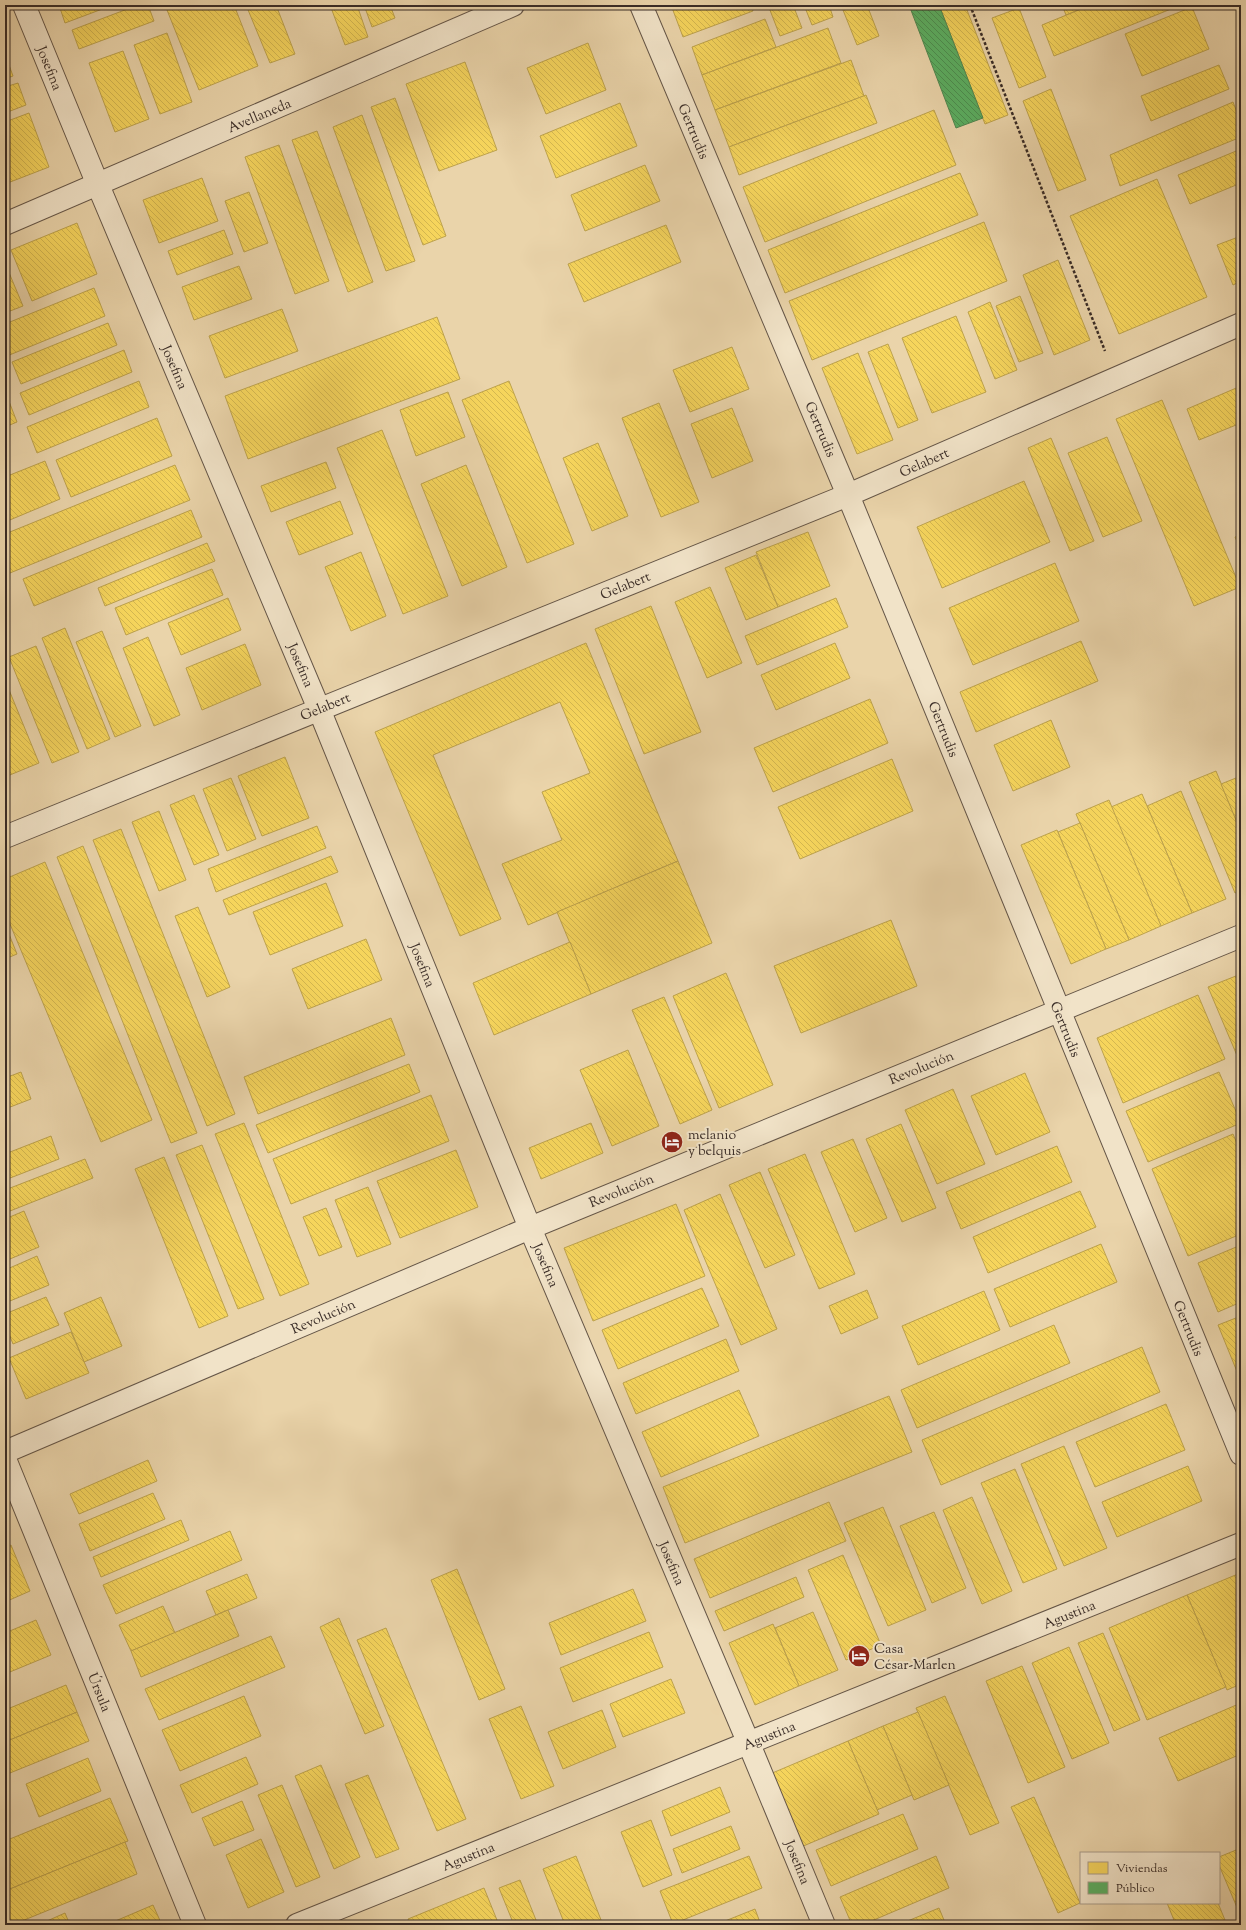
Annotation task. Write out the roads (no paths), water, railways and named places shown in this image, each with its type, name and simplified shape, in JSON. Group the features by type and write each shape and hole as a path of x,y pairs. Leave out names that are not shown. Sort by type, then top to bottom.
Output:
{"street":[{"name":"Josefina","path":"24,5 98,185 319,708 530,1228 749,1744 824,1925"},
{"name":"Avellaneda","path":"5,224 513,5"},
{"name":"Gertrudis","path":"641,5 848,495 1058,1011 1241,1454"},
{"name":"Gelabert","path":"5,837 319,708 848,495 1241,324"},
{"name":"Revolución","path":"5,1452 530,1228 1241,936"},
{"name":"Úrsula","path":"5,1459 195,1925"},
{"name":"Agustina","path":"296,1925 749,1744 1241,1544"}],"place":[{"name":"melanio y belquis","path":"672,1142"},
{"name":"Casa César-Marlen","path":"859,1656"}]}
